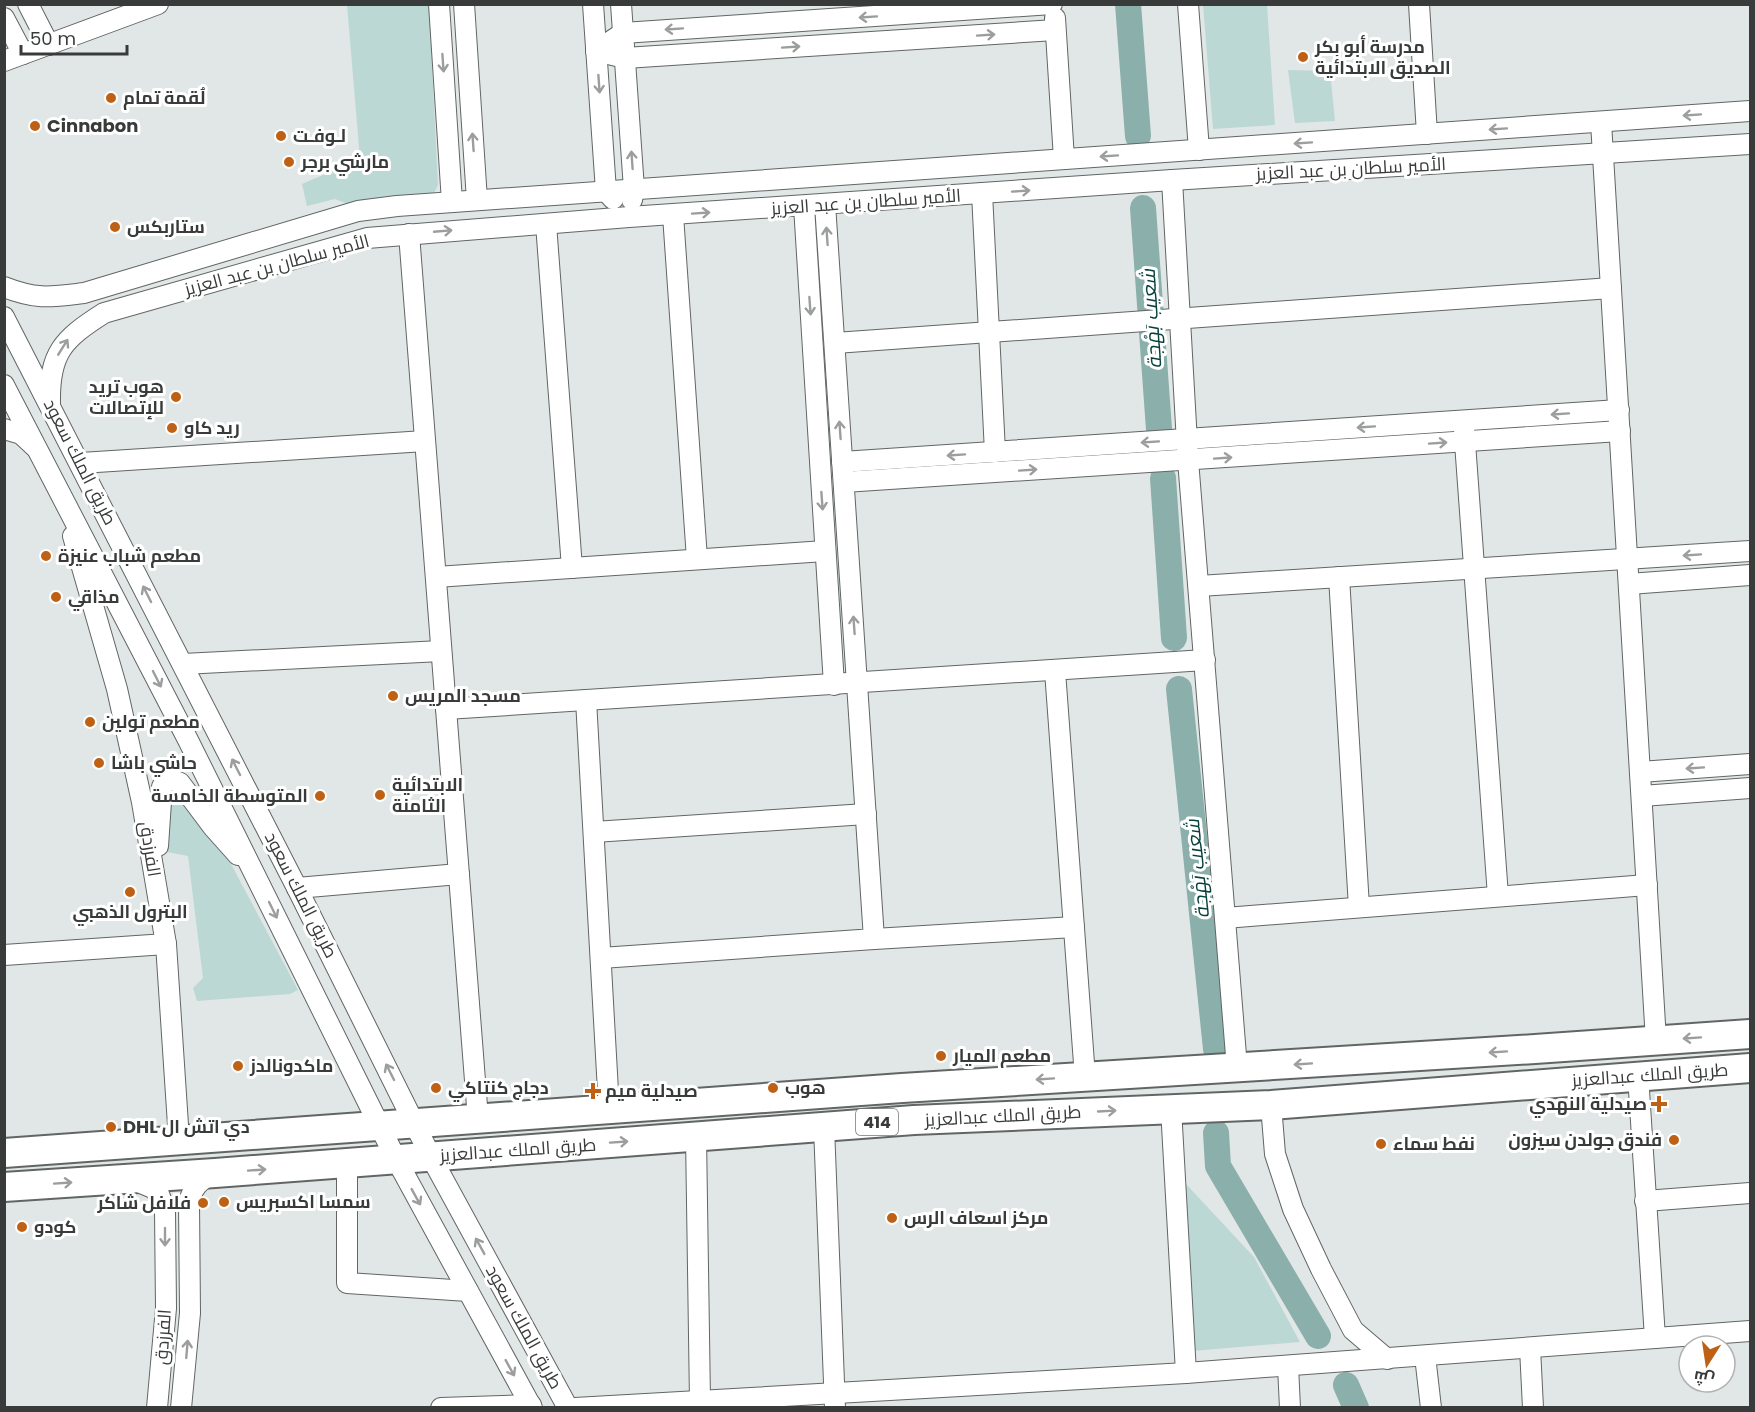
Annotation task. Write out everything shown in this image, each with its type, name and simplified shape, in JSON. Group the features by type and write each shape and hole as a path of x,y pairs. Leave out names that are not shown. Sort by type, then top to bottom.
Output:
{"highway":[{"name":"طريق الملك عبدالعزيز","path":"4,1153 609,1109 1750,1034"},
{"name":"طريق الملك عبدالعزيز","path":"4,1187 914,1120 1271,1105 1750,1068"}],"street":[{"path":"28,4 49,45"},
{"path":"4,18 14,58 158,4"},
{"path":"439,4 452,202"},
{"path":"464,4 477,200"},
{"path":"593,4 606,191 628,217"},
{"path":"621,4 634,189 628,217"},
{"path":"597,51 623,33 749,14 1053,4 1064,159"},
{"path":"1188,4 1199,150"},
{"path":"1419,4 1427,134"},
{"path":"904,9 919,39"},
{"path":"919,39 925,9"},
{"path":"763,49 773,13"},
{"path":"749,14 763,49"},
{"path":"597,51 625,58 1055,30"},
{"name":"الأمير سلطان بن عبد العزيز","path":"4,287 26,296 50,297 84,293 358,211 477,200 1750,111"},
{"path":"1601,122 1656,1041"},
{"name":"الأمير سلطان بن عبد العزيز","path":"50,403 53,368 65,342 74,333 104,313 367,238 628,217 1172,180 1750,144"},
{"path":"1172,180 1173,319 1187,439 1238,1068"},
{"path":"981,194 995,452"},
{"path":"825,204 874,939"},
{"path":"804,206 834,685"},
{"path":"673,215 697,559"},
{"path":"546,224 572,568"},
{"path":"409,234 478,1119"},
{"path":"835,343 1611,288"},
{"name":"طريق الملك سعود","path":"4,316 214,724 416,1123 431,1157 568,1407"},
{"name":"طريق الملك سعود","path":"4,385 255,872 396,1159 531,1406"},
{"path":"843,462 1619,410"},
{"path":"1463,421 1498,897"},
{"path":"4,429 21,434 38,449"},
{"path":"844,482 1620,431"},
{"path":"81,463 425,441"},
{"name":"الفرزدق","path":"62,495 117,689 142,802 166,944 179,1140"},
{"path":"436,577 825,551"},
{"path":"1199,586 1750,551"},
{"path":"1629,584 1750,575"},
{"path":"1339,577 1359,907"},
{"path":"183,664 441,651"},
{"path":"446,709 1205,660"},
{"path":"1055,671 1085,1077"},
{"path":"586,700 609,1109"},
{"path":"188,740 214,724"},
{"path":"1640,772 1750,764"},
{"path":"155,878 162,787 165,781 171,779 180,783 213,827 255,872"},
{"path":"1642,796 1750,788"},
{"path":"594,832 866,814"},
{"path":"297,888 459,874"},
{"path":"1226,918 1647,885"},
{"path":"601,958 1074,927"},
{"path":"4,955 166,944"},
{"path":"1638,1076 1655,1338"},
{"path":"1271,1105 1275,1154 1293,1209 1353,1330 1387,1359"},
{"path":"1171,1108 1186,1373"},
{"path":"824,1127 835,1400"},
{"path":"696,1136 700,1401"},
{"path":"347,1163 346,1283 468,1291"},
{"name":"الفرزدق","path":"182,1407 190,1313 189,1203 194,1187 215,1173"},
{"name":"الفرزدق","path":"128,1179 153,1188 159,1194 165,1211 166,1308 157,1407"},
{"path":"1645,1201 1750,1193"},
{"path":"575,1407 700,1401 835,1400 1750,1331"},
{"path":"1530,1348 1533,1407"},
{"path":"1425,1356 1431,1407"},
{"path":"1288,1366 1290,1407"},
{"path":"441,1407 531,1406"}],"shaded area":[{"path":"347,5 429,5 438,185 434,193 353,206 335,199 307,206 302,184 360,159"},
{"path":"1203,5 1267,5 1275,125 1213,129"},
{"path":"1288,70 1330,71 1335,121 1295,123"},
{"path":"174,791 221,845 298,990 290,994 197,1001 193,988 203,978 188,856 167,852 164,803"},
{"path":"1186,1184 1254,1257 1300,1342 1192,1351"}],"waterway":[{"name":"شعيب بَهْجة","path":"1128,4 1138,136"},
{"name":"شعيب بَهْجة","path":"1143,208 1159,429"},
{"name":"شعيب بَهْجة","path":"1163,478 1174,638"},
{"name":"شعيب بَهْجة","path":"1179,689 1216,1049"},
{"name":"شعيب بَهْجة","path":"1216,1133 1218,1166 1318,1336"},
{"name":"شعيب بَهْجة","path":"1346,1385 1356,1408"}],"place":[{"name":"مدرسة أبو بكر الصديق الابتدائية","path":"1303,57"},
{"name":"لُقمة تمام","path":"111,98"},
{"name":"Cinnabon","path":"35,126"},
{"name":"لـوفـت","path":"281,136"},
{"name":"مارشي برجر","path":"289,162"},
{"name":"ستاربكس","path":"115,227"},
{"name":"هوب تريد للإتصالات","path":"176,397"},
{"name":"ريد كاو","path":"172,428"},
{"name":"مطعم شباب عنيزة","path":"46,556"},
{"name":"مذاقي","path":"56,597"},
{"name":"مسجد المريس","path":"393,696"},
{"name":"مطعم تولين","path":"90,722"},
{"name":"حاشي باشا","path":"99,763"},
{"name":"الابتدائية الثامنة","path":"380,795"},
{"name":"المتوسطة الخامسة","path":"320,796"},
{"name":"البترول الذهبي","path":"130,892"},
{"name":"مطعم الميار","path":"941,1056"},
{"name":"ماكدونالدز","path":"238,1066"},
{"name":"دجاج كنتاكي","path":"436,1088"},
{"name":"هوب","path":"773,1088"},
{"name":"صيدلية ميم","path":"593,1091"},
{"name":"صيدلية النهدي","path":"1659,1104"},
{"name":"DHL دي اتش ال","path":"111,1127"},
{"name":"فندق جولدن سيزون","path":"1674,1140"},
{"name":"نفط سماء","path":"1381,1144"},
{"name":"سمسا اكسبريس","path":"224,1202"},
{"name":"فلافل شاكر","path":"203,1203"},
{"name":"مركز اسعاف الرس","path":"892,1218"},
{"name":"كودو","path":"22,1227"}]}
